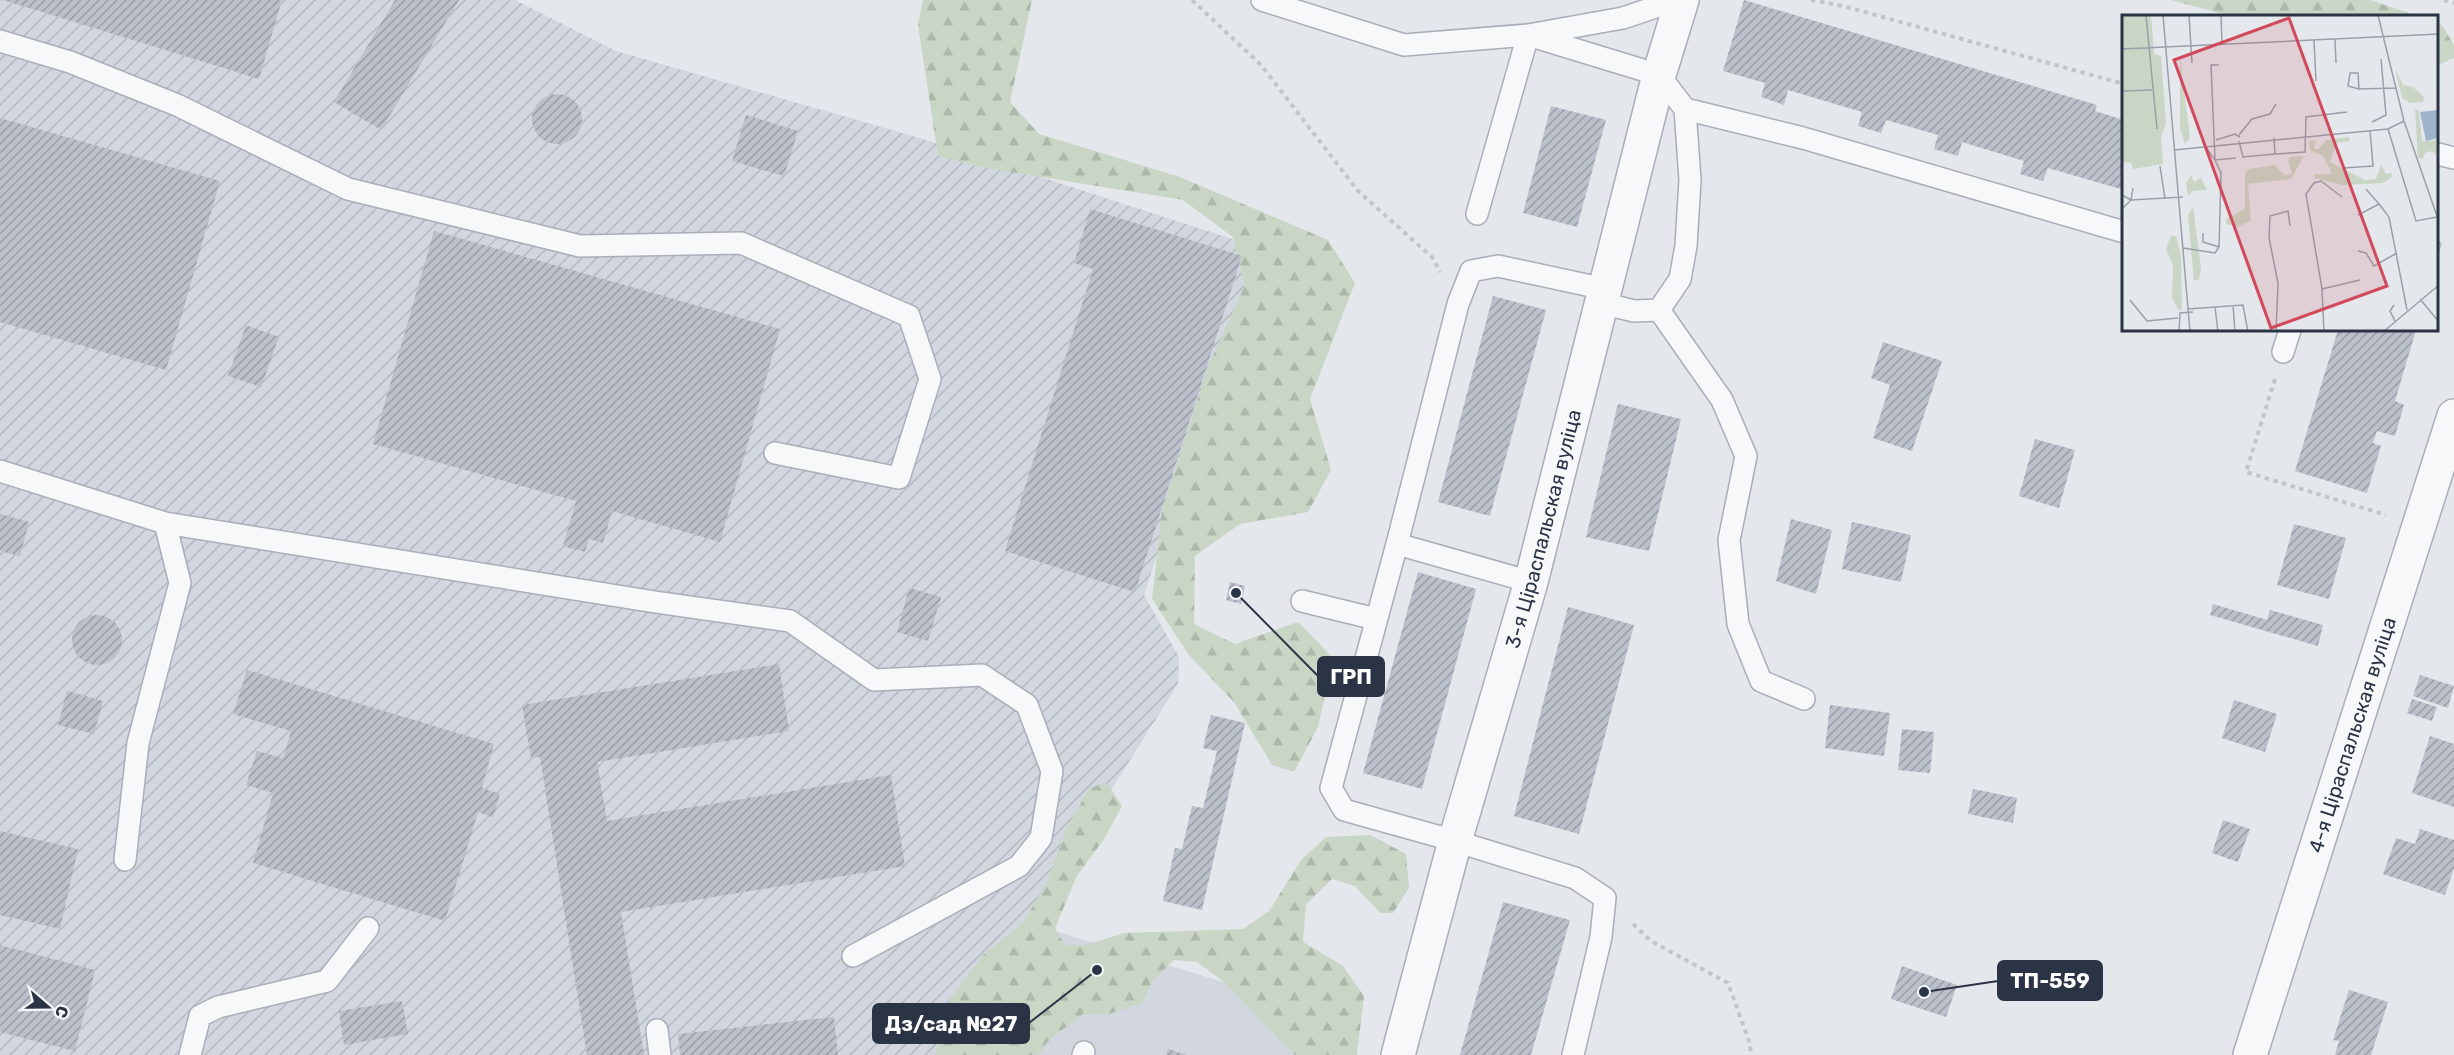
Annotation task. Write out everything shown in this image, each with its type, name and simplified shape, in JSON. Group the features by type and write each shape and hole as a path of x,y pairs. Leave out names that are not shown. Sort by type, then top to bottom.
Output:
{"street":[{"name":"3-я Ціраспальская вуліца","path":"1398,1055 1455,841 1531,582 1659,75 1682,0"},
{"name":"4-я Ціраспальская вуліца","path":"2250,1055 2419,525 2452,429"}],"lane":[{"path":"1262,0 1404,45 1527,35 1623,18 1676,0"},
{"path":"1527,35 1659,75 1685,109 1690,180 1686,246 1680,279 1659,310"},
{"path":"1477,214 1527,35"},
{"path":"0,41 70,62 177,105 348,189 579,246 741,243 909,315 930,379 899,478 775,453"},
{"path":"1685,109 1803,138 2122,231"},
{"path":"2439,154 2454,158"},
{"path":"1573,1055 1601,937 1605,898 1575,878 1344,810 1331,788 1397,544 1458,304 1471,271 1498,266 1603,296 1634,311 1659,310"},
{"path":"1659,310 1722,400 1746,456 1729,540 1737,624 1761,681 1804,699"},
{"path":"2283,352 2289,332"},
{"path":"0,471 165,524 790,621 874,680 982,675 1027,705 1052,771 1041,838 1019,866 852,956"},
{"path":"125,860 138,743 180,583 165,524"},
{"path":"1397,544 1531,582"},
{"path":"1302,600 1376,619"},
{"path":"190,1055 200,1016 218,1007 327,981 368,928"},
{"path":"657,1030 660,1055"}],"path":[{"path":"1192,0 1261,65 1358,191 1432,257 1458,304"},
{"path":"1811,0 1843,6 2122,83"},
{"path":"2444,0 2454,3"},
{"path":"2283,352 2246,472 2419,525"},
{"path":"1605,898 1651,941 1728,983 1750,1044 1751,1055"}],"shaded area":[{"path":"0,0 515,0 616,51 923,139 1257,247 1144,595 1179,657 1178,684 944,1055 0,1055"},
{"path":"1035,925 1336,1016 1327,1055 961,1055"}],"green space":[{"path":"923,0 1032,0 1010,102 1039,134 1180,177 1328,240 1355,283 1310,399 1331,470 1308,512 1240,524 1195,556 1194,624 1235,644 1298,622 1333,658 1318,727 1294,772 1272,765 1234,702 1189,655 1152,599 1162,511 1208,367 1245,285 1233,237 1183,200 986,168 938,156 918,25"},
{"path":"2171,0 2370,0 2415,15 2227,15"},
{"path":"2439,24 2454,45 2454,58 2439,65"},
{"path":"1106,782 1122,806 1104,839 1077,876 1055,928 1065,945 1086,945 1124,933 1243,929 1269,911 1301,860 1326,837 1370,835 1406,854 1409,888 1393,913 1380,913 1355,886 1332,879 1306,904 1303,942 1343,966 1364,996 1357,1055 1295,1055 1223,981 1197,962 1174,960 1153,980 1142,1003 1109,1014 1083,1014 1050,1039 1038,1055 935,1055 949,1001 983,955 1023,923 1047,882 1066,829 1089,789"}],"building":[{"path":"3,0 282,0 259,79"},
{"path":"395,0 459,0 381,130 334,102"},
{"path":"1744,0 2097,105 2095,111 2122,119 2122,189 2048,168 2043,181 2020,174 2024,161 1962,142 1958,156 1934,149 1938,135 1886,120 1881,133 1858,126 1862,112 1788,90 1784,105 1761,97 1765,83 1723,71"},
{"path":"557,94 566,96 577,105 582,119 580,128 571,139 557,144 548,142 537,133 532,119 534,110 543,99"},
{"path":"1551,106 1606,120 1577,227 1523,213"},
{"path":"746,115 798,131 784,176 732,161"},
{"path":"0,118 220,181 166,370 0,322"},
{"path":"1090,209 1242,256 1135,592 1005,551 1093,269 1074,263"},
{"path":"434,231 780,329 720,542 612,511 603,543 589,539 585,552 563,546 576,501 373,444"},
{"path":"1493,296 1546,310 1490,516 1438,502"},
{"path":"246,325 279,337 261,387 228,376"},
{"path":"2337,332 2415,332 2395,401 2404,405 2395,436 2377,431 2373,443 2381,446 2367,493 2295,471"},
{"path":"1883,342 1942,361 1912,451 1873,438 1890,385 1871,378"},
{"path":"1618,404 1681,419 1649,551 1586,537"},
{"path":"2035,439 2075,450 2059,508 2019,496"},
{"path":"0,514 29,522 20,556 0,551"},
{"path":"1791,519 1832,530 1816,594 1776,581"},
{"path":"1852,522 1911,535 1901,582 1842,569"},
{"path":"2294,524 2346,538 2329,599 2277,585"},
{"path":"1418,572 1476,589 1422,789 1363,773"},
{"path":"1230,582 1245,586 1241,604 1226,600"},
{"path":"909,588 941,597 928,641 897,632"},
{"path":"2213,604 2267,620 2270,610 2323,625 2318,646 2210,615"},
{"path":"1568,607 1634,625 1579,834 1514,816"},
{"path":"92,615 102,615 115,622 122,635 122,645 115,658 102,665 92,665 83,661 76,654 72,645 72,635 76,626 83,619"},
{"path":"779,664 789,731 597,762 607,821 891,775 905,866 621,912 644,1055 587,1055 540,757 531,758 522,705"},
{"path":"247,670 494,744 482,788 500,794 493,817 478,812 445,921 253,863 273,793 246,785 257,751 283,758 291,731 233,714"},
{"path":"2420,675 2454,686 2448,708 2413,696"},
{"path":"67,691 103,701 94,734 58,725"},
{"path":"2412,699 2437,707 2432,721 2407,713"},
{"path":"2234,700 2277,714 2265,752 2222,738"},
{"path":"1830,705 1890,713 1884,756 1825,748"},
{"path":"1211,715 1245,723 1202,910 1163,901 1175,848 1182,849 1192,806 1203,808 1217,751 1203,748"},
{"path":"1902,729 1934,732 1930,773 1898,770"},
{"path":"2430,736 2454,744 2454,807 2412,793"},
{"path":"1973,789 2017,798 2013,823 1968,814"},
{"path":"2223,820 2250,829 2238,862 2212,853"},
{"path":"2420,829 2454,840 2454,868 2445,895 2383,874 2396,838 2415,844"},
{"path":"0,831 78,849 60,929 0,915"},
{"path":"1503,902 1570,920 1531,1055 1460,1055"},
{"path":"0,945 95,970 75,1051 0,1032"},
{"path":"1902,966 1957,985 1946,1017 1891,999"},
{"path":"2349,990 2388,1002 2371,1055 2335,1055 2339,1041 2333,1040"},
{"path":"402,1001 408,1034 344,1045 339,1011"},
{"path":"834,1017 838,1055 680,1055 678,1034"},
{"path":"1168,1049 1187,1055 1166,1055"}],"place":[{"name":"ГРП","path":"1236,593"},
{"name":"Дз/сад №27","path":"1097,970"},
{"name":"ТП-559","path":"1924,992"}]}
